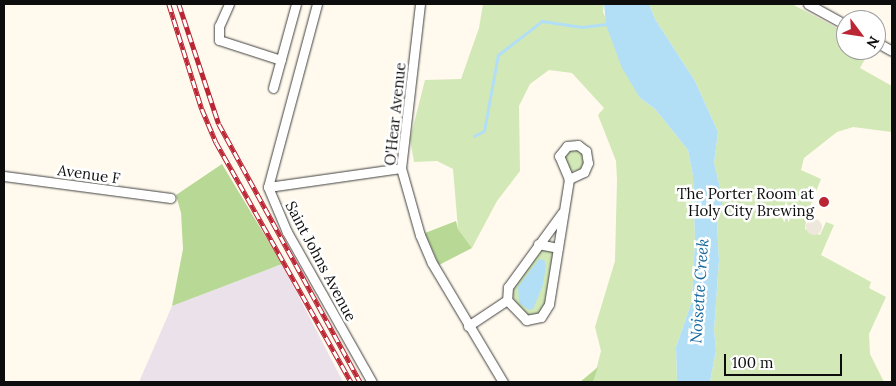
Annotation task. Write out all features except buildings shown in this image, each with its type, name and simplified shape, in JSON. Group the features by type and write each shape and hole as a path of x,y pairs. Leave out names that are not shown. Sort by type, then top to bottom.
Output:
{"street":[{"path":"229,4 217,36 226,43 281,60"},
{"path":"274,88 296,4"},
{"path":"317,4 268,187 401,168"},
{"name":"O'Hear Avenue","path":"420,4 401,168 420,235 468,326 503,382"},
{"path":"808,4 836,19"},
{"name":"Avenue F","path":"4,176 171,198"},
{"path":"562,213 515,274 508,287 507,300 522,318 532,321 541,317 549,304 562,213 569,179"},
{"name":"Saint Johns Avenue","path":"268,187 287,232 372,382"},
{"path":"538,244 558,248"},
{"path":"468,326 507,300"}],"shaded area":[{"path":"814,219 822,227 814,235 806,227"},
{"path":"282,264 343,382 139,382 172,306"}],"green space":[{"path":"483,4 604,4 603,12 640,98 655,109 688,150 693,176 695,240 692,301 676,347 677,382 593,382 601,351 595,327 615,261 616,161 598,115 604,108 572,73 549,70 530,84 519,106 520,171 497,201 472,248 458,229 453,169 437,161 414,162 410,139 425,80 461,79 479,28"},
{"path":"649,4 792,4 836,28 836,60 864,60 860,68 892,86 892,132 853,127 837,132 804,158 801,170 821,179 807,214 805,229 820,235 826,222 834,225 821,255 871,282 869,288 886,297 869,334 870,354 884,382 710,382 716,350 714,330 719,261 717,224 723,200 714,163 718,132 695,81 655,19"},
{"path":"574,149 582,152 585,160 582,168 574,171 566,168 563,160 566,152"},
{"path":"222,164 282,264 172,306 183,249 181,213 176,195"},
{"path":"456,221 458,229 472,248 439,265 425,233"},
{"path":"540,248 549,249 554,255 548,297 541,312 529,316 522,315 511,293 512,286"},
{"path":"598,367 593,382 580,382"}],"water":[{"name":"Noisette Creek","path":"604,4 649,4 655,19 695,81 718,132 714,163 723,200 717,224 719,261 714,330 716,350 710,382 677,382 676,347 692,301 695,240 693,176 688,150 655,109 640,98 622,68 606,25"},
{"path":"539,259 544,260 546,265 543,285 533,309 529,310 519,303 518,287"}],"waterway":[{"path":"474,136 484,131 498,55 542,21 582,27 608,24"}],"railway":[{"path":"169,4 202,109 216,142 351,382"},
{"path":"179,4 219,124 360,382"}],"place":[{"name":"The Porter Room at Holy City Brewing","path":"824,202"}]}
